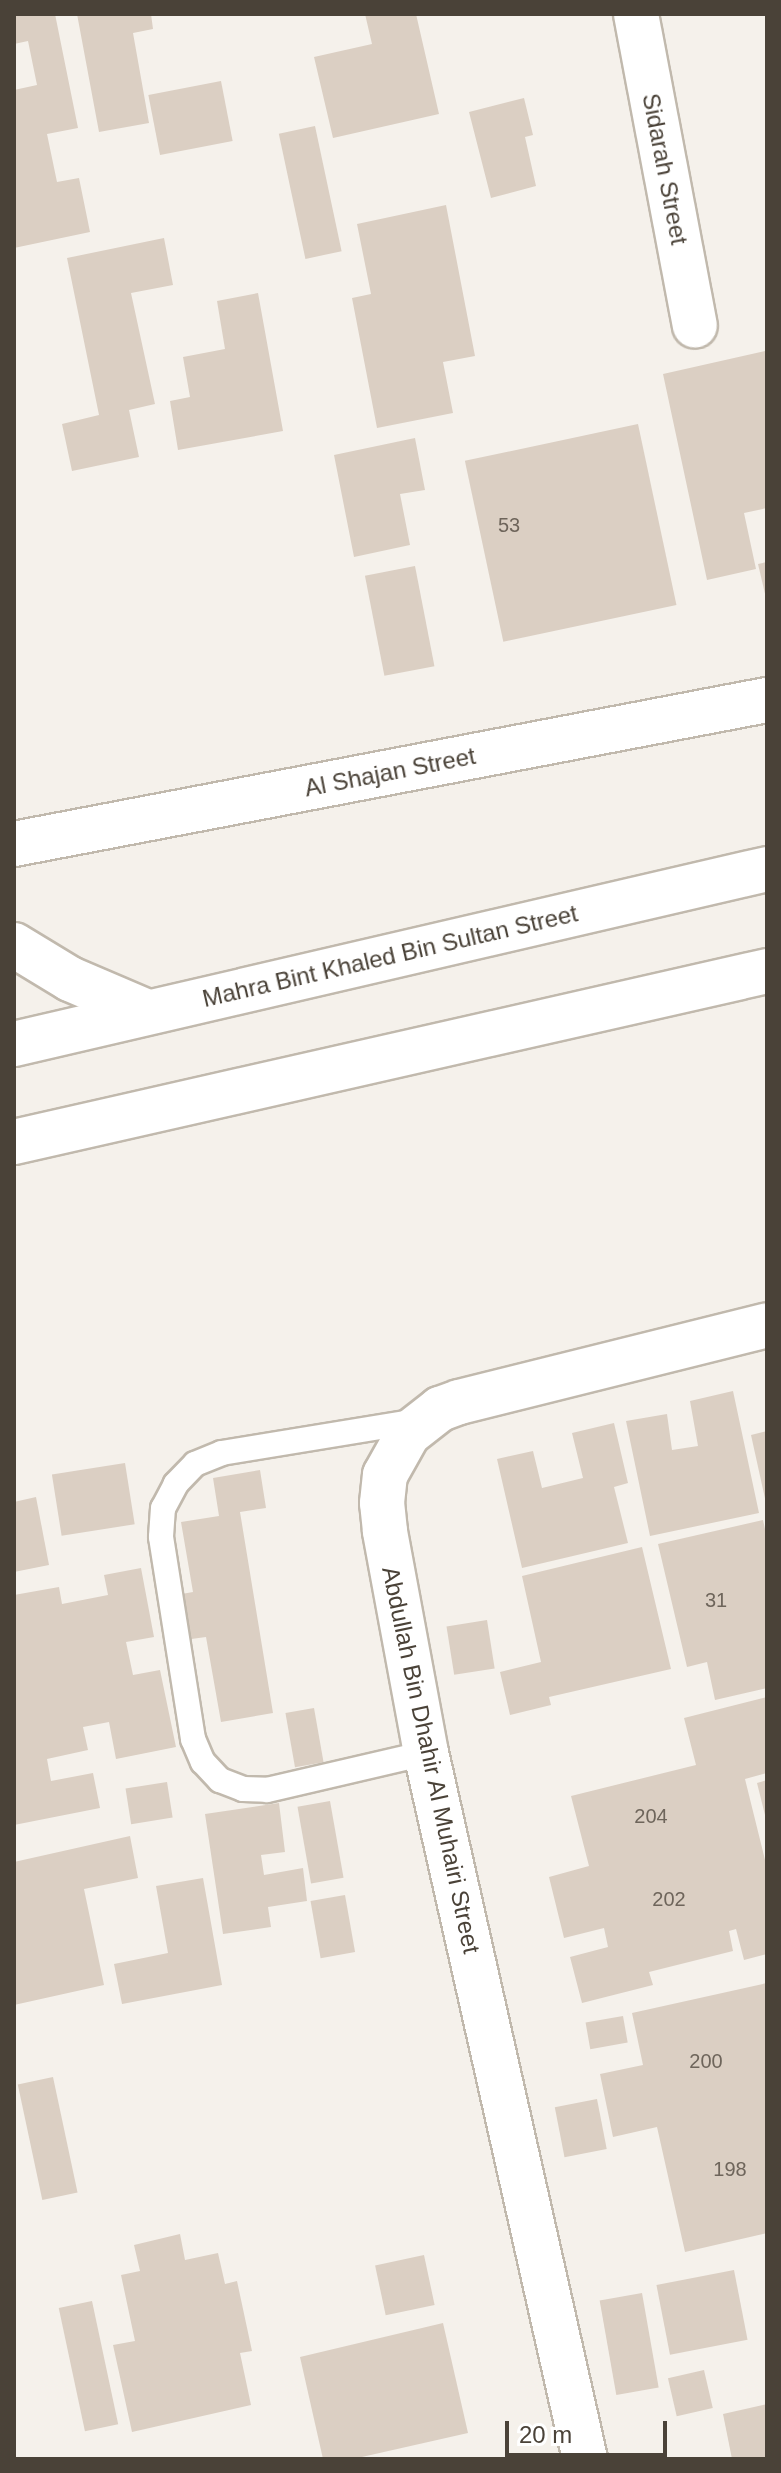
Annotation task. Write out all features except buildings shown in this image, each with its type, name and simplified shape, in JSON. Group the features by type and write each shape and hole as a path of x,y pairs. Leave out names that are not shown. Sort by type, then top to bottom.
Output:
{"street":[{"name":"Sidarah Street","path":"636,14 695,325"},
{"name":"Al Shajan Street","path":"14,844 767,700"},
{"name":"Mahra Bint Khaled Bin Sultan Street","path":"14,1044 767,869"},
{"path":"14,945 70,979 147,1012"},
{"path":"14,1142 767,971"},
{"name":"Abdullah Bin Dhahir Al Muhairi Street","path":"585,2459 426,1753 382,1503 385,1475 396,1450 424,1420 459,1402 767,1325"}],"lane":[{"path":"424,1420 235,1451 195,1464 176,1484 163,1508 161,1537 193,1739 203,1762 220,1780 243,1789 267,1790 426,1753"}]}
